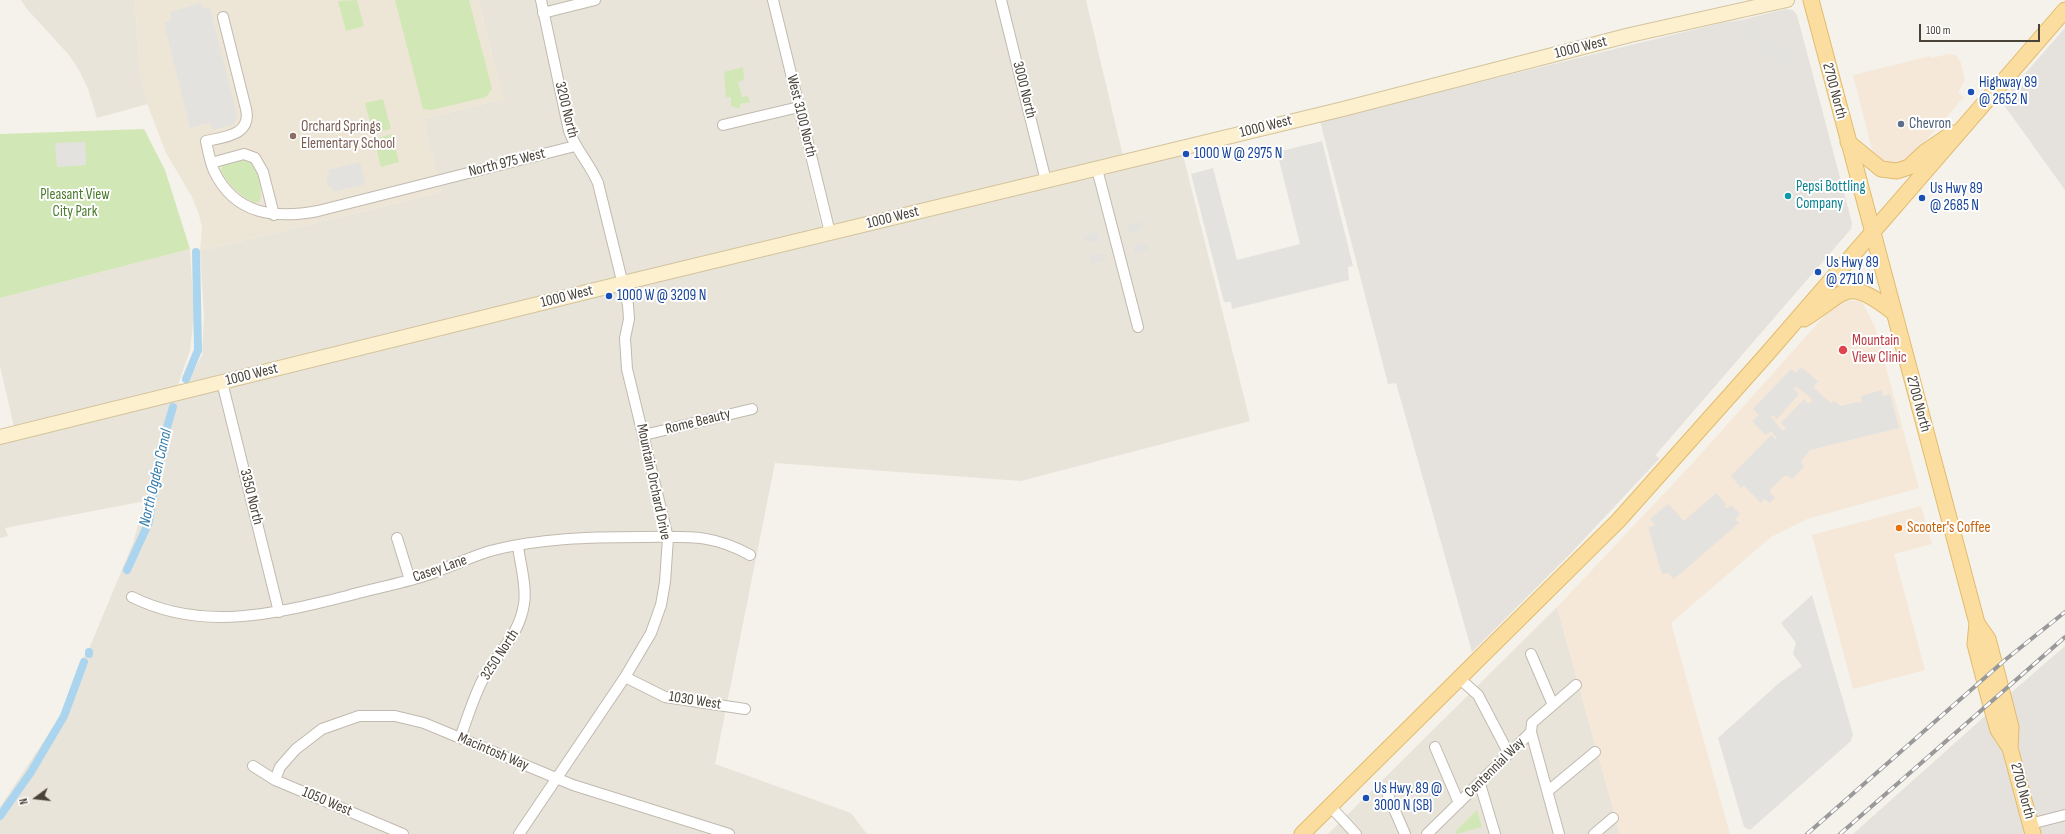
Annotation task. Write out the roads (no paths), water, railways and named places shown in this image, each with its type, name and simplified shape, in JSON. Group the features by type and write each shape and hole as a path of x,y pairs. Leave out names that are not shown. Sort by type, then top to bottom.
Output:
{"main road":[{"name":"2700 North","path":"1811,0 1977,623 1975,644 1996,723 1998,730 2010,748 2032,829"},
{"path":"1302,834 1618,521 1790,328 1872,232 1969,123 2065,10"},
{"path":"1848,142 1881,169 1897,171 1909,166 1925,152 1969,123"},
{"path":"1790,328 1836,296 1849,290 1858,290 1868,293 1893,312"}],"street":[{"name":"3200 North","path":"541,0 566,116 575,146 593,171 598,183 623,283"},
{"path":"544,13 595,0"},
{"name":"West 3100 North","path":"773,0 830,233"},
{"name":"3000 North","path":"1001,0 1046,181"},
{"name":"1000 West","path":"0,436 623,283 1343,109 1630,36 1787,0"},
{"name":"North 975 West","path":"223,17 246,109 246,121 245,127 240,132 206,141 211,163 221,185 234,197 258,211 274,215 294,216 575,146"},
{"path":"722,125 799,107"},
{"path":"211,163 244,154 255,158 263,172 274,215"},
{"path":"1097,168 1138,327"},
{"name":"Mountain Orchard Drive","path":"520,834 556,778 626,677 651,633 661,605 665,582 668,538 627,369 625,338 628,319 628,305 623,283"},
{"name":"3350 North","path":"222,382 279,612"},
{"name":"Rome Beauty","path":"644,435 752,408"},
{"name":"Casey Lane","path":"132,597 153,608 185,615 214,617 279,612 410,580 490,551 587,537 706,538 732,545 750,555"},
{"path":"397,538 410,580"},
{"name":"3250 North","path":"460,738 482,682 517,630 521,619 524,596 518,546"},
{"path":"1531,654 1553,705"},
{"name":"1030 West","path":"626,677 666,698 745,709"},
{"path":"1460,679 1478,695 1509,754"},
{"name":"Centennial Way","path":"1427,834 1480,784 1531,732 1532,723 1576,685"},
{"name":"Macintosh Way","path":"275,780 280,767 296,749 322,729 359,716 395,716 424,723 556,778 729,834"},
{"path":"1531,732 1559,834"},
{"path":"1436,747 1459,803"},
{"path":"1548,791 1595,752"},
{"name":"1050 West","path":"253,766 275,780 403,834"},
{"path":"1480,784 1495,834"},
{"path":"1388,795 1405,834"},
{"path":"1330,806 1356,834"},
{"path":"2032,829 2065,815"},
{"path":"1594,834 1613,818"}],"waterway":[{"name":"North Ogden Canal","path":"186,379 198,350 196,252"},
{"name":"North Ogden Canal","path":"127,570 149,522 160,451 173,407"},
{"name":"North Ogden Canal","path":"0,816 31,772 64,716 84,662"}],"railway":[{"path":"1807,834 2005,660 2065,612"},
{"path":"1840,834 2065,637"}],"place":[{"name":"Highway 89 @ 2652 N","path":"1971,92"},
{"name":"Chevron","path":"1901,124"},
{"name":"Orchard Springs Elementary School","path":"293,136"},
{"name":"1000 W @ 2975 N","path":"1186,154"},
{"name":"Pepsi Bottling Company","path":"1788,196"},
{"name":"Us Hwy 89 @ 2685 N","path":"1922,198"},
{"name":"Us Hwy 89 @ 2710 N","path":"1818,272"},
{"name":"1000 W @ 3209 N","path":"609,296"},
{"name":"Mountain View Clinic","path":"1843,350"},
{"name":"Scooter's Coffee","path":"1899,528"},
{"name":"Us Hwy. 89 @ 3000 N (SB)","path":"1366,798"}],"park label":[{"name":"Pleasant View City Park","path":"75,204"}]}
